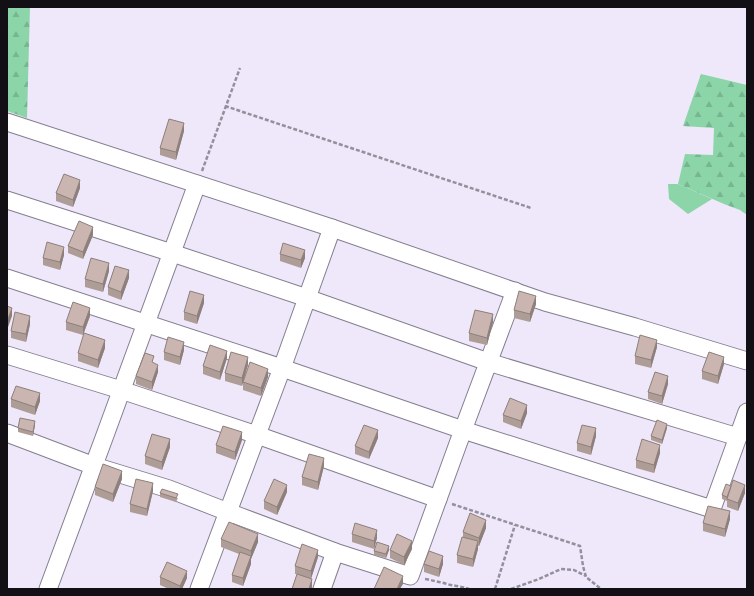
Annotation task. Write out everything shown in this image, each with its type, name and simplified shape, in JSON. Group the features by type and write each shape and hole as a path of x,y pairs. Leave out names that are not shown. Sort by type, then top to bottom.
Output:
{"street":[{"path":"7,122 332,228 545,302 642,329 747,361"},
{"path":"48,589 121,390 147,324 197,184"},
{"path":"7,200 307,298 488,362 738,437"},
{"path":"199,589 282,368 332,228"},
{"path":"7,278 282,368 463,430 712,509 747,412"},
{"path":"7,433 94,466 169,489 335,552 410,576 515,291"},
{"path":"7,355 121,390 257,435 438,499"},
{"path":"322,589 335,552"}],"path":[{"path":"197,184 240,68"},
{"path":"226,106 531,208"},
{"path":"438,499 580,546 586,577"},
{"path":"495,589 515,525"},
{"path":"511,589 540,579 561,569 574,570 586,577 600,589"},
{"path":"434,580 469,589"}],"green space":[{"path":"7,7 30,7 27,118 7,111"},
{"path":"701,74 747,85 747,215 740,210 678,184 685,154 713,155 714,128 683,126"},
{"path":"668,184 678,184 712,199 688,214 669,199"}],"building":[{"path":"169,119 184,123 176,152 160,148"},
{"path":"64,174 80,180 73,200 56,193"},
{"path":"79,221 93,227 83,252 68,246"},
{"path":"47,242 64,247 60,262 43,258"},
{"path":"283,243 305,250 301,260 280,254"},
{"path":"91,258 109,263 103,284 85,279"},
{"path":"115,266 129,270 121,292 108,287"},
{"path":"190,291 204,295 197,316 184,312"},
{"path":"519,291 536,296 530,314 514,310"},
{"path":"73,302 90,308 83,327 66,322"},
{"path":"7,306 12,308 7,322"},
{"path":"475,310 493,314 487,338 469,333"},
{"path":"15,312 30,316 26,334 11,331"},
{"path":"84,333 105,340 98,360 78,353"},
{"path":"640,335 657,340 651,360 635,356"},
{"path":"168,337 184,342 180,357 164,352"},
{"path":"210,345 227,351 220,372 203,366"},
{"path":"231,352 248,357 242,378 225,373"},
{"path":"709,352 724,357 718,376 702,371"},
{"path":"145,353 154,356 152,362 158,365 152,382 136,376"},
{"path":"250,362 268,369 261,388 243,382"},
{"path":"655,372 668,376 662,396 648,392"},
{"path":"16,386 40,393 35,407 11,399"},
{"path":"510,398 527,405 521,421 503,415"},
{"path":"20,418 35,421 33,432 18,428"},
{"path":"657,420 667,424 662,440 651,436"},
{"path":"364,425 378,430 369,452 355,446"},
{"path":"582,425 596,428 591,447 577,443"},
{"path":"223,426 242,432 235,452 216,445"},
{"path":"152,434 170,439 162,462 145,456"},
{"path":"642,439 660,445 654,465 636,460"},
{"path":"309,454 324,458 318,482 302,477"},
{"path":"103,464 122,471 113,494 95,487"},
{"path":"136,479 153,483 147,509 130,504"},
{"path":"274,479 287,485 277,507 264,501"},
{"path":"733,480 745,485 738,503 727,499"},
{"path":"726,484 731,486 727,497 722,495"},
{"path":"162,489 178,494 176,498 160,493"},
{"path":"708,506 730,511 725,529 703,523"},
{"path":"470,513 486,520 479,538 463,532"},
{"path":"229,522 258,534 251,551 221,539"},
{"path":"355,523 377,530 374,541 352,534"},
{"path":"397,534 412,541 404,557 390,550"},
{"path":"462,537 478,541 473,559 457,555"},
{"path":"377,542 389,546 386,554 374,551"},
{"path":"302,544 318,550 311,571 295,566"},
{"path":"429,551 443,556 439,569 424,564"},
{"path":"240,552 251,556 243,578 232,575"},
{"path":"167,562 187,571 180,586 160,577"},
{"path":"384,567 403,576 397,589 374,589"},
{"path":"297,574 312,579 309,589 292,589"}]}
